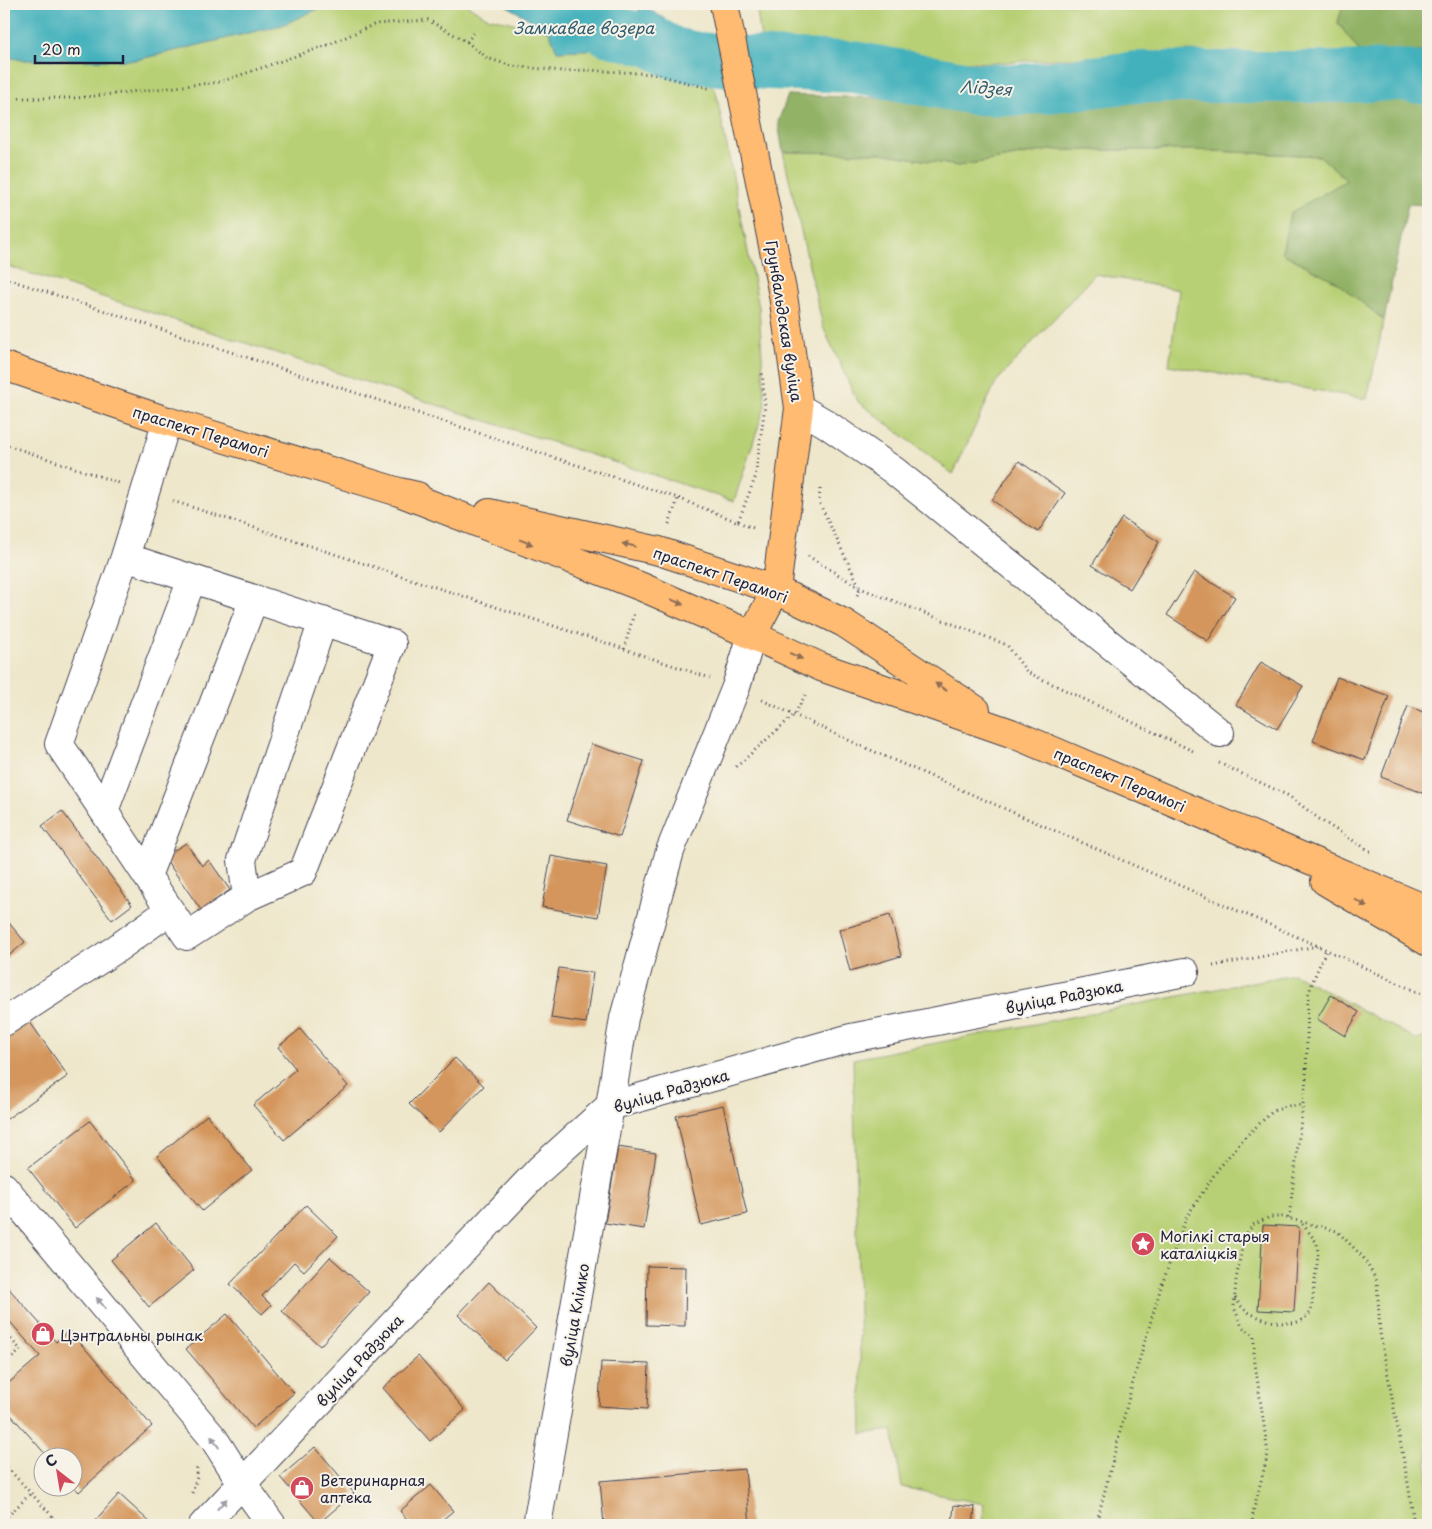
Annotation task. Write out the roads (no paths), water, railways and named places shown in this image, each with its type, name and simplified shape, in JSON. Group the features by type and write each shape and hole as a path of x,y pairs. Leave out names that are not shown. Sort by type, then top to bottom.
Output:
{"main road":[{"name":"Грунвальдская вуліца","path":"726,12 783,295 799,408 776,590 752,635"},
{"name":"праспект Перамогі","path":"4,366 167,421 399,492 659,551 776,590 844,623 1011,733"},
{"name":"праспект Перамогі","path":"399,492 642,587 820,667 1011,733 1428,910"},
{"name":"праспект Перамогі","path":"1229,825 1428,942"}],"street":[{"path":"799,408 825,423 894,470 1220,733"},
{"path":"125,557 392,644 303,872 247,897 186,936 59,744 125,557 167,421"},
{"path":"104,811 192,578"},
{"path":"147,876 254,599"},
{"path":"247,897 242,860 322,621"},
{"name":"вуліца Клімко","path":"537,1525 624,1018 670,851 736,687 752,635"},
{"path":"4,1022 116,949 169,911"},
{"name":"вуліца Радзюка","path":"203,1525 539,1170 610,1106 851,1038 1185,972"},
{"path":"4,1187 214,1440 272,1525"}],"water":[{"path":"4,4 329,4 282,25 136,60 22,60 4,56"},
{"name":"Замкавае возера","path":"504,4 623,4 624,8 638,14 640,4 665,19 667,27 693,38 700,70 645,47 557,51 549,31"}],"waterway":[{"name":"Лідзея","path":"556,4 610,31 651,41 673,53 697,58 770,64 854,67 974,89 1021,90 1136,77 1341,77 1396,75 1428,79"}],"place":[{"name":"Могілкі старыя каталіцкія","path":"1143,1244"},
{"name":"Цэнтральны рынак","path":"43,1334"},
{"name":"Ветеринарная аптека","path":"302,1488"}]}
